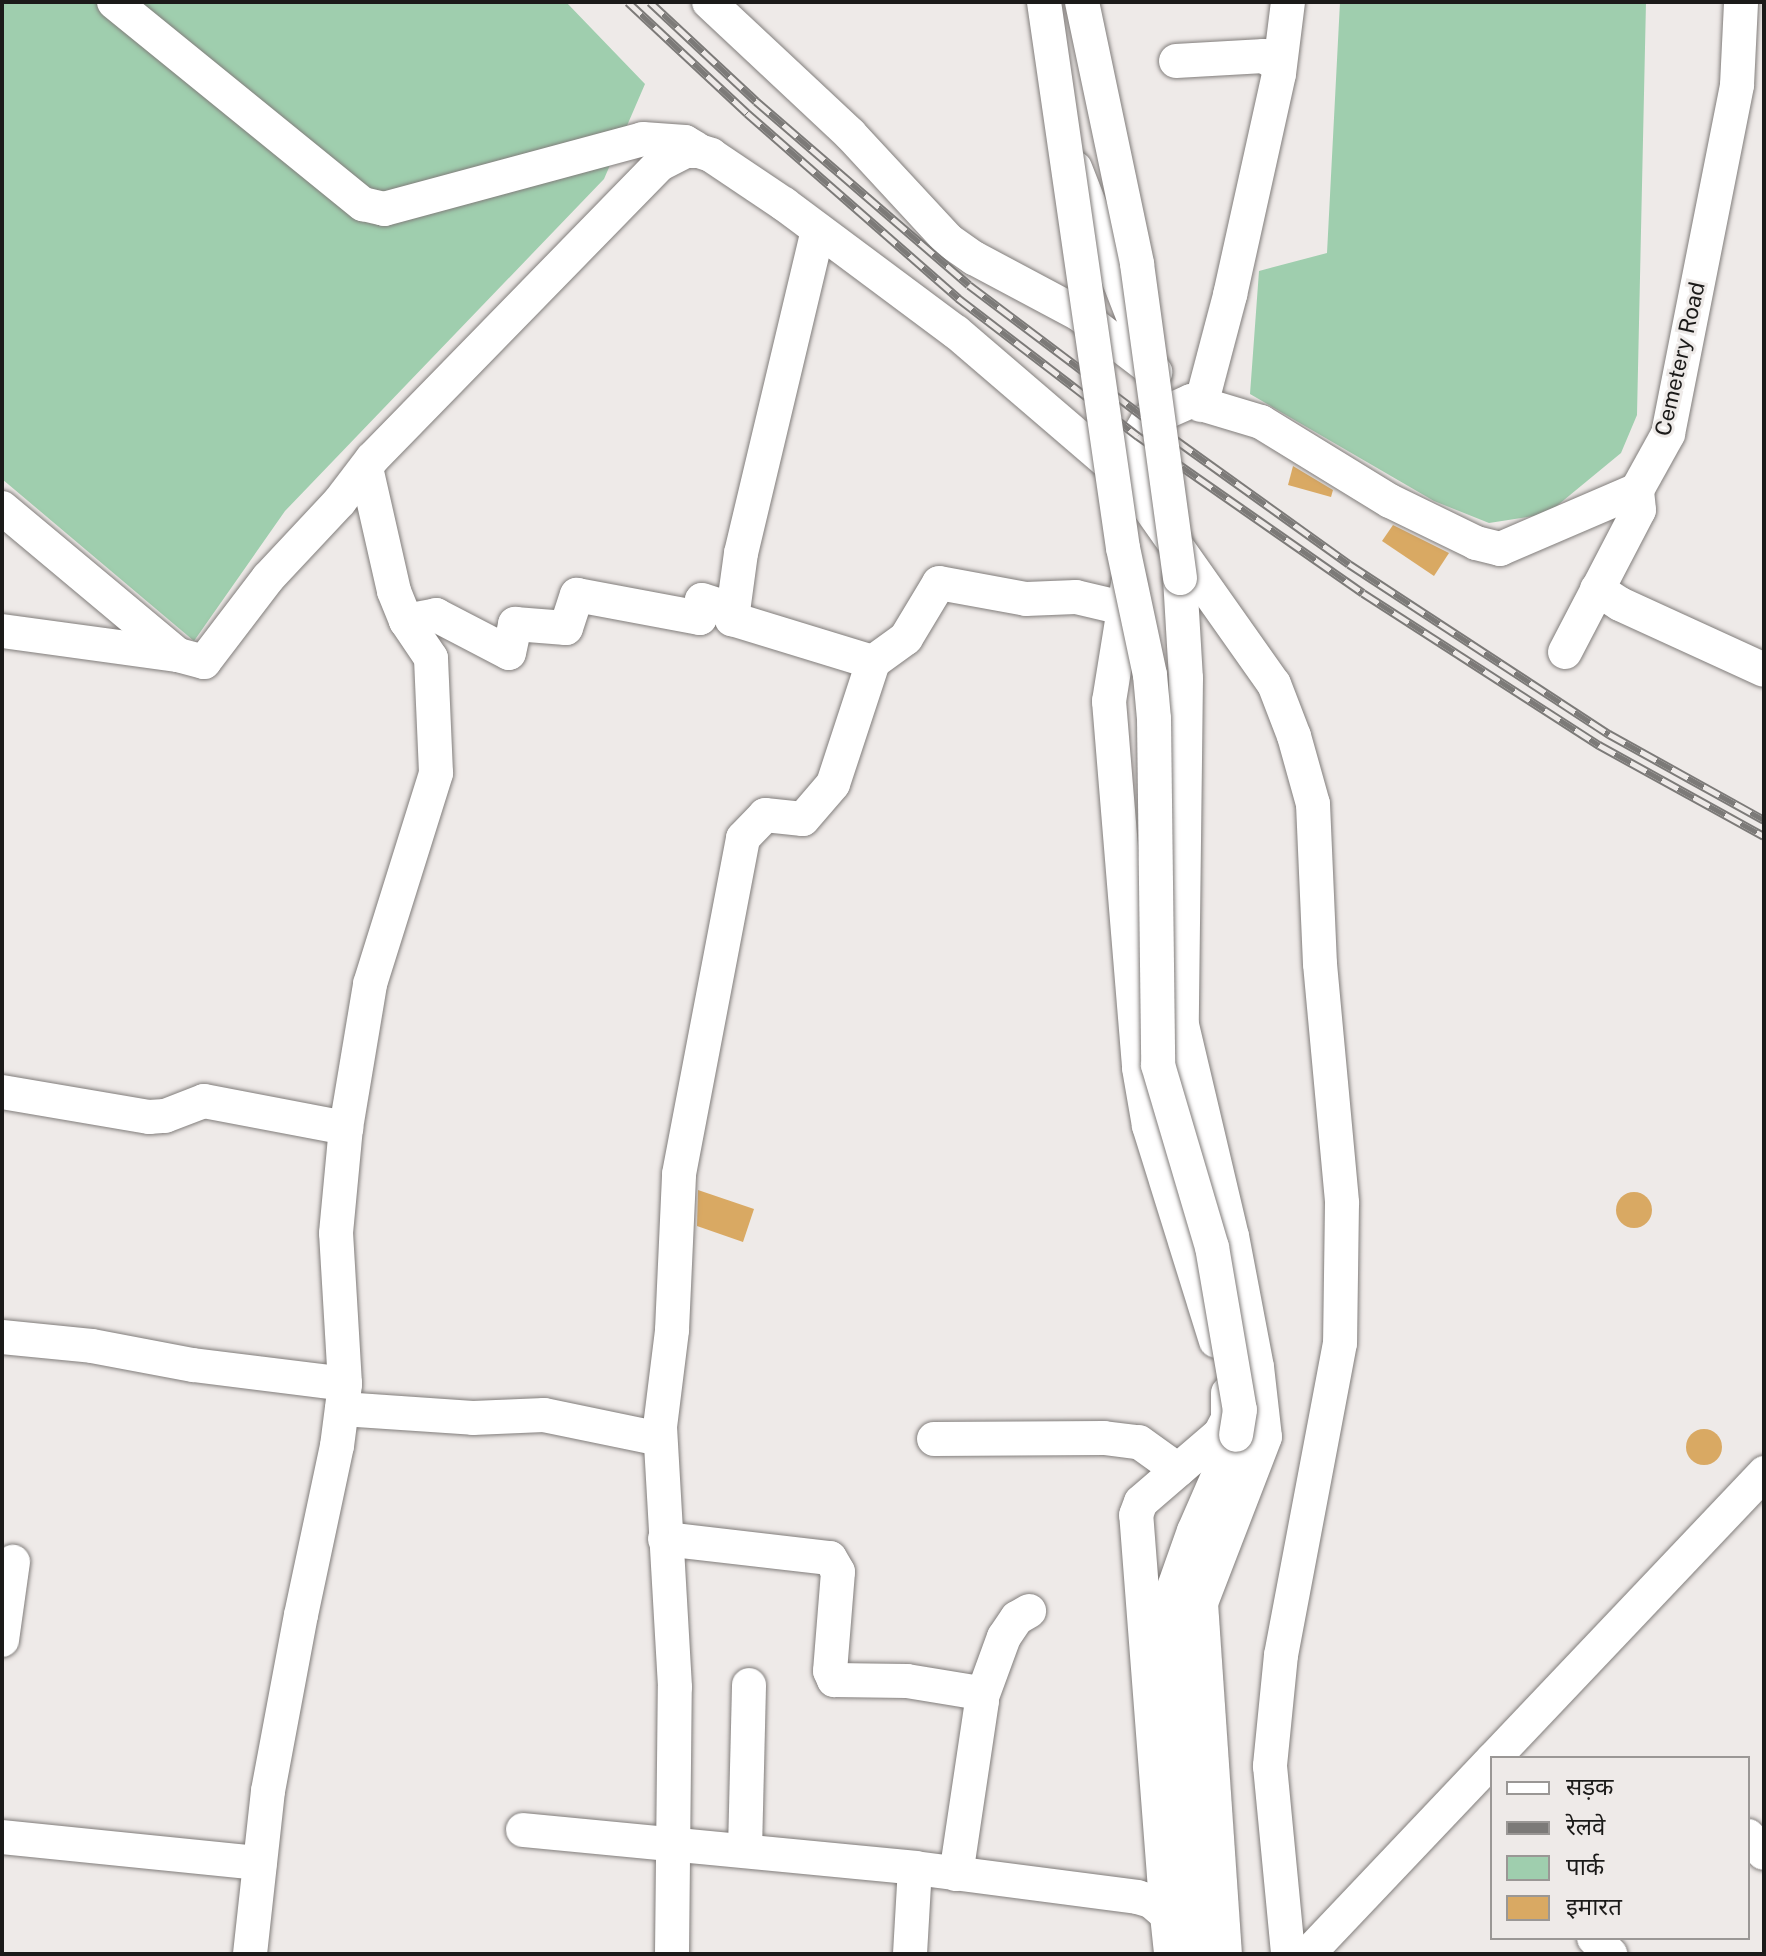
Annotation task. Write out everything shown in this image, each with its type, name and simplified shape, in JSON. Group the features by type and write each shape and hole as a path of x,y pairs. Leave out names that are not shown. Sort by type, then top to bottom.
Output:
{"street":[{"path":"114,2 363,204 384,209 643,139 685,142 711,155 956,332 1126,477 1274,684 1294,736 1313,804 1320,964 1342,1203 1340,1343 1281,1655 1270,1766 1288,1954"},
{"path":"709,2 850,134 948,240 974,258 1079,314 1155,372 1186,408"},
{"path":"1028,2 1064,140 1155,372"},
{"path":"1044,2 1123,548 1150,675 1154,734 1158,1065 1212,1247 1240,1410 1250,1436"},
{"path":"1082,2 1137,264 1185,610 1182,1025 1232,1236 1257,1367 1250,1436 1208,1538 1172,1593 1195,1954"},
{"path":"1186,408 1230,295 1278,65 1288,2"},
{"name":"Cemetery Road","path":"1565,652 1639,510 1637,490 1668,434 1737,85 1741,2"},
{"path":"1176,61 1264,56 1278,65"},
{"path":"2,631 178,655 204,662 268,578 340,501 366,468 660,164 685,151 699,151"},
{"path":"818,230 741,553 732,619 873,662"},
{"path":"1171,1954 1142,1557 1136,1515 1141,1502 1220,1434 1228,1419 1228,1391 1206,1303 1184,1245 1142,1092 1109,701 1132,551 1117,490 1126,477 1133,446 1148,420 1186,408 1261,422 1390,501 1476,543 1500,549 1637,490"},
{"path":"250,1954 271,1777 344,1396 336,1233 346,1128 370,984 436,773 431,658 406,621 394,591 366,468"},
{"path":"2,508 178,655"},
{"path":"672,1954 675,1687 660,1439 672,1330 679,1174 743,838 765,815 803,819 833,784 873,662 906,638 939,583 1026,599 1076,597 1123,608"},
{"path":"1597,589 1620,604 1764,670"},
{"path":"406,621 436,615 509,653 515,624 566,628 577,595 700,618 702,600 733,610"},
{"path":"2,1092 149,1117 165,1116 185,1105 204,1101 346,1128"},
{"path":"2,1337 92,1346 473,1418 544,1415 660,1439"},
{"path":"934,1439 1104,1438 1139,1442 1178,1470"},
{"path":"1496,1756 1764,1473"},
{"path":"1208,1538 1201,1603 1218,1901 1225,1954"},
{"path":"665,1539 830,1558 838,1572 830,1671 834,1680 907,1681 976,1692 982,1697"},
{"path":"2,1640 13,1562"},
{"path":"956,1874 982,1697 1004,1637 1017,1618 1029,1611"},
{"path":"745,1850 749,1685"},
{"path":"1308,1954 1490,1762"},
{"path":"523,1830 915,1868 1137,1897 1151,1901 1167,1915"},
{"path":"2,1837 260,1863"},
{"path":"1750,1838 1764,1853"},
{"path":"910,1954 915,1868"}],"green space":[{"path":"2,2 566,2 645,84 604,179 285,511 194,641 2,479"},
{"path":"1340,2 1646,2 1637,415 1621,453 1547,514 1489,523 1434,501 1250,394 1259,271 1327,253"}],"building":[{"path":"1293,466 1333,490 1331,497 1288,485"},
{"path":"1393,525 1449,553 1434,576 1382,541"},
{"path":"698,1190 754,1209 743,1242 697,1226"},
{"path":"1634,1192 1647,1197 1652,1210 1647,1223 1634,1228 1621,1223 1616,1210 1621,1197"},
{"path":"1704,1429 1717,1434 1722,1447 1717,1460 1704,1465 1691,1460 1686,1447 1691,1434"}],"railway":[{"path":"628,2 747,113 958,298 1138,436 1363,593 1599,745 1764,836"},
{"path":"650,2 756,101 969,285 1148,420 1349,564 1609,734 1764,820"}]}
